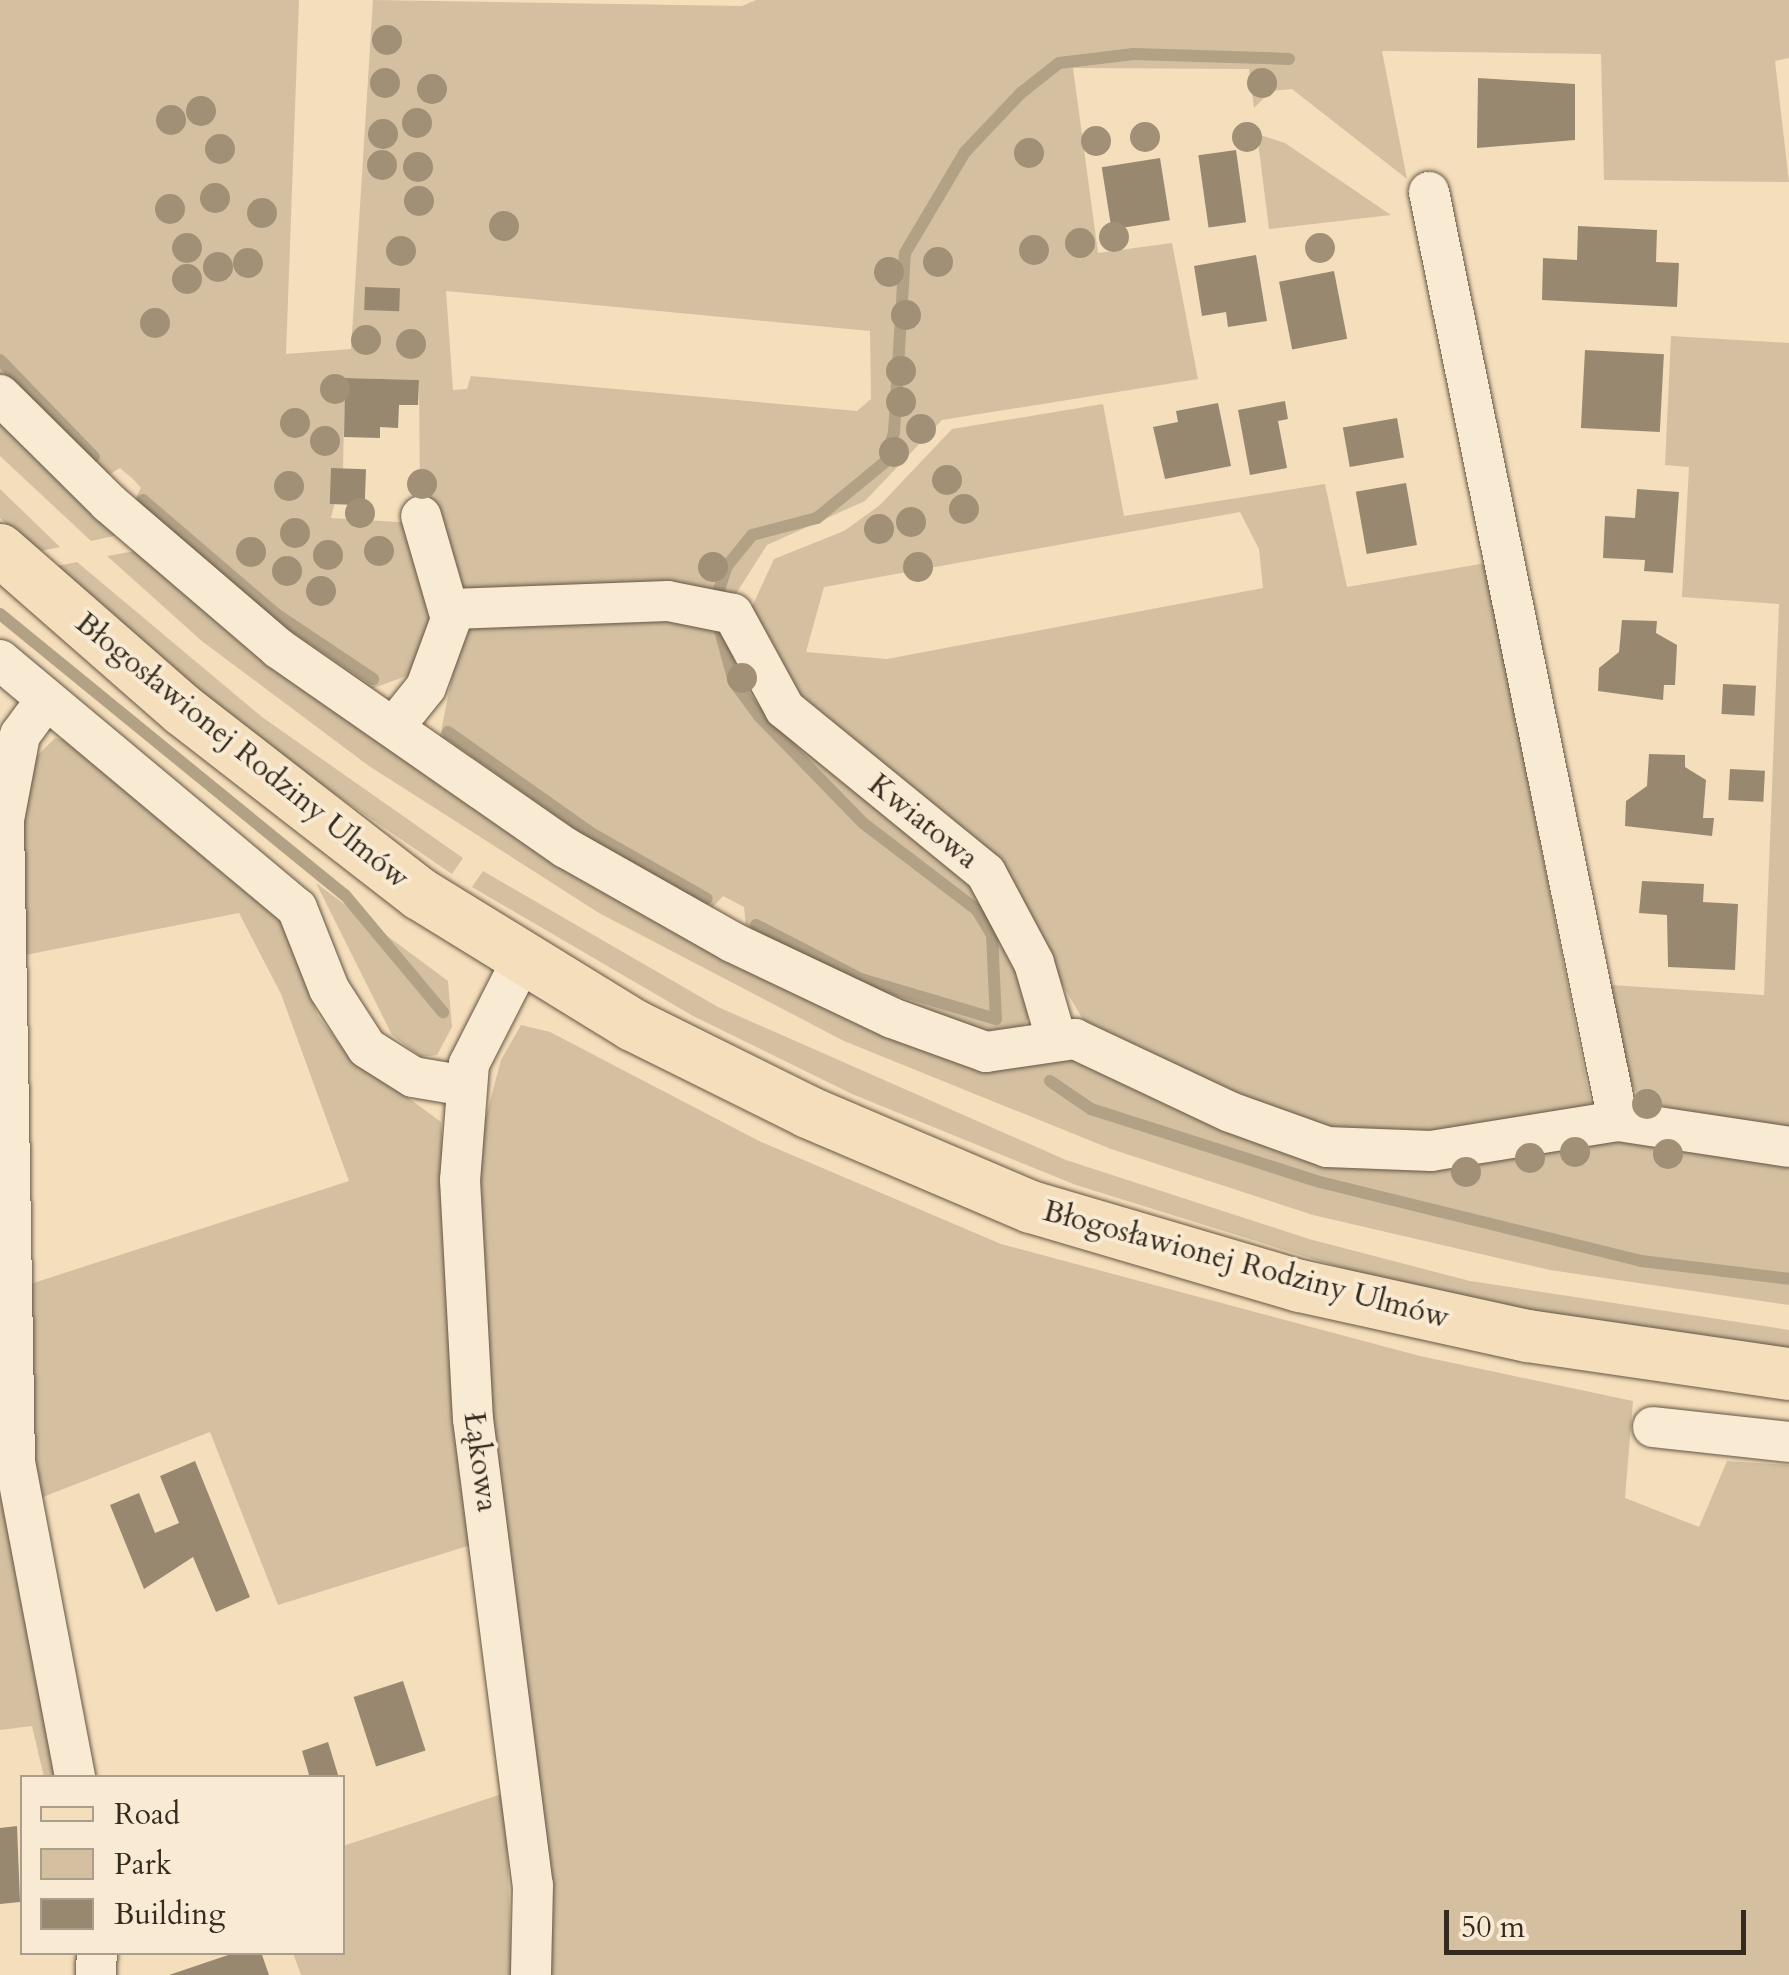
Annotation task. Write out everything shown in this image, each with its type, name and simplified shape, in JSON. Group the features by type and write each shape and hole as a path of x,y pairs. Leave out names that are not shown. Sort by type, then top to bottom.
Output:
{"main road":[{"name":"Błogosławionej Rodziny Ulmów","path":"0,550 274,784 522,960 808,1112 1031,1207 1440,1319 1789,1374"}],"street":[{"path":"1429,192 1618,1121"},
{"path":"0,395 183,569 278,648 566,848 835,994 974,1050 1056,1038 1080,1042 1230,1112 1327,1147 1431,1151 1618,1121 1789,1147"},
{"path":"394,727 426,687 452,609 421,516"},
{"name":"Kwiatowa","path":"452,609 668,601 719,608 742,623 770,692 986,873 1034,963 1056,1038"},
{"path":"0,660 297,908 329,989 367,1048 412,1076 466,1086"},
{"path":"45,700 20,735 4,820 15,1462 75,1775"},
{"name":"Łąkowa","path":"522,960 482,1031 466,1086 463,1295 534,1885 531,1975"},
{"path":"1652,1427 1789,1442"}],"green space":[{"path":"0,0 299,0 286,354 351,349 373,0 742,6 756,0 1789,0 1789,58 1775,61 1789,182 1604,180 1601,54 1382,51 1407,179 1292,89 1271,91 1254,108 1249,69 1073,68 1098,253 1172,243 1198,379 942,420 865,501 767,545 732,600 468,600 420,500 419,380 345,378 343,469 331,518 415,523 438,599 412,674 368,690 292,641 134,500 141,488 133,479 120,468 107,476 0,381","holes":["446,291 870,331 871,399 857,411 471,376 467,389 453,390"]},
{"path":"1257,134 1285,143 1391,215 1269,229"},
{"path":"1671,336 1789,343 1789,1136 1641,1101 1625,1072 1595,916 1611,985 1764,995 1779,604 1682,597 1689,467 1665,465"},
{"path":"1103,404 1124,516 1325,484 1347,587 1486,563 1591,1106 1460,1133 1319,1134 1087,1026 1027,926 810,721 749,613 774,559 844,531 880,505 952,429","holes":["1240,512 1259,549 1263,588 887,659 806,652 824,587"]},
{"path":"0,412 127,533 91,541 0,456"},
{"path":"0,489 60,547 36,552 0,518"},
{"path":"146,549 777,975 1074,1059 1272,1146 1606,1134 1789,1156 1789,1305 1550,1270 1313,1215 1111,1149 844,1041 599,913 369,766 203,642 107,556"},
{"path":"77,562 262,717 463,858 452,874 279,756 52,567"},
{"path":"705,614 986,886 1031,1013 1022,1029 998,1036 892,997 746,927 744,907 723,896 712,908 692,907 439,741 462,628"},
{"path":"55,738 70,741 262,898 284,924 318,1016 346,1052 441,1122 474,1544 278,1605 210,1432 30,1502 21,1287 349,1181 281,994 239,913 15,957 23,770"},
{"path":"483,871 718,1007 1066,1160 1309,1239 1470,1281 1789,1330 1789,1350 1574,1320 1368,1276 1076,1185 852,1094 693,1016 472,887"},
{"path":"316,883 448,981 452,1027 437,1055 421,1057 392,1035"},
{"path":"521,1025 550,1032 759,1141 1001,1244 1420,1356 1633,1401 1625,1498 1699,1527 1727,1461 1789,1465 1789,1975 547,1975 475,1239 483,1128 501,1060"},
{"path":"0,1339 67,1775 44,1775 32,1726 0,1730"},
{"path":"505,1793 512,1975 301,1975 294,1955 345,1955 345,1845"}],"building":[{"path":"1478,78 1575,84 1575,140 1477,148"},
{"path":"1236,150 1246,222 1209,228 1198,155"},
{"path":"1160,158 1170,220 1112,229 1102,167"},
{"path":"1578,226 1657,230 1656,262 1679,263 1677,307 1542,300 1543,258 1577,260"},
{"path":"1256,255 1267,321 1228,327 1226,312 1202,316 1194,266"},
{"path":"1334,271 1347,339 1292,349 1279,282"},
{"path":"365,287 400,288 399,311 364,310"},
{"path":"1585,350 1664,354 1660,432 1581,428"},
{"path":"345,378 419,380 418,405 399,405 398,428 380,427 380,438 344,437"},
{"path":"1285,401 1288,419 1278,421 1287,468 1250,475 1238,410"},
{"path":"1218,403 1231,466 1165,479 1153,427 1178,422 1176,411"},
{"path":"1397,418 1404,457 1350,467 1343,428"},
{"path":"331,468 366,469 365,505 330,504"},
{"path":"1406,483 1417,545 1367,554 1356,492"},
{"path":"1637,489 1679,492 1673,573 1644,571 1645,560 1603,558 1605,516 1635,518"},
{"path":"1622,620 1657,621 1656,633 1677,645 1675,685 1664,685 1663,700 1598,691 1599,668 1619,652"},
{"path":"1723,684 1756,686 1754,716 1721,714"},
{"path":"1649,754 1685,755 1685,767 1706,780 1703,818 1714,818 1712,836 1625,826 1626,801 1647,786"},
{"path":"1730,769 1765,771 1763,802 1728,800"},
{"path":"1642,881 1704,884 1703,902 1738,904 1735,970 1668,967 1667,915 1639,913"},
{"path":"195,1461 250,1597 216,1612 193,1557 144,1589 110,1505 139,1493 155,1533 179,1523 160,1476"},
{"path":"403,1681 426,1750 376,1766 354,1697"},
{"path":"328,1742 338,1775 309,1775 302,1751"},
{"path":"17,1826 20,1902 0,1904 0,1828"},
{"path":"228,1955 262,1955 269,1975 169,1975"}],"waterway":[{"path":"718,593 727,566 752,535 817,518 885,462 894,432 905,253 965,152 1021,93 1059,63 1133,54 1289,59"},
{"path":"0,360 94,457"},
{"path":"143,500 276,614 373,679"},
{"path":"0,614 345,895 443,1012"},
{"path":"719,627 734,682 759,716 863,823 977,910 992,935 996,1019 861,979 756,925"},
{"path":"448,732 591,833 707,899"},
{"path":"1050,1081 1091,1109 1320,1182 1641,1261 1789,1279"}]}
